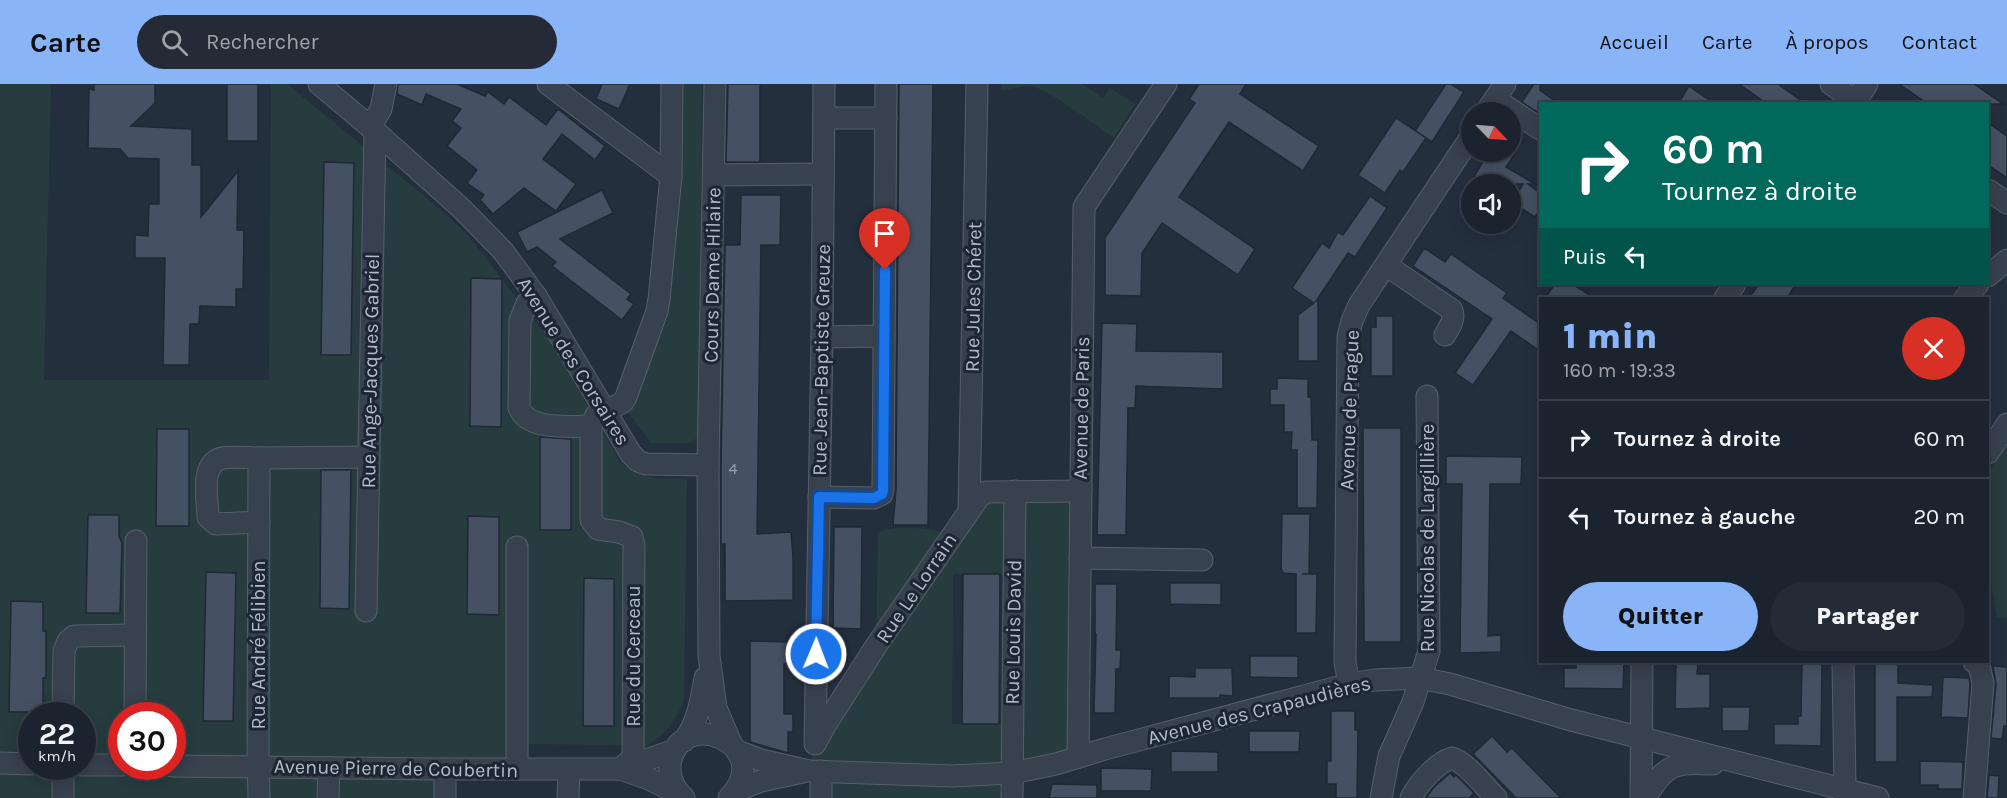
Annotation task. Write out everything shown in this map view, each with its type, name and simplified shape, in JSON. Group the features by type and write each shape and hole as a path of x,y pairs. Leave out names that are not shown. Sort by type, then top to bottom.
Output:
{"street":[{"name":"Avenue des Corsaires","path":"319,84 462,209 503,251 536,296 631,454 638,461 646,464 708,465"},
{"path":"372,129 381,109 386,84"},
{"path":"548,84 671,176"},
{"path":"536,296 527,303 520,321 519,408 522,415 537,424 591,426 596,415 622,402 626,397 657,310 671,176 672,84"},
{"name":"Cours Dame Hilaire","path":"708,465 715,84"},
{"name":"Rue Jean-Baptiste Greuze","path":"815,744 824,84"},
{"path":"819,497 874,498 882,494 886,84"},
{"name":"Rue Jules Chéret","path":"969,511 977,84"},
{"name":"Avenue de Paris","path":"1078,757 1084,207 1166,84"},
{"path":"1831,84 1859,98"},
{"path":"1496,99 1539,128"},
{"path":"824,118 886,118"},
{"name":"Rue Ange-Jacques Gabriel","path":"366,611 372,129"},
{"name":"Avenue de Prague","path":"1349,684 1345,662 1348,337 1359,305 1461,152"},
{"path":"714,175 823,174"},
{"path":"1989,191 2007,203"},
{"path":"1989,275 2007,260"},
{"path":"1386,265 1452,310 1454,316 1445,335"},
{"path":"1966,297 1977,285"},
{"path":"822,337 884,336"},
{"name":"Rue Nicolas de Largillière","path":"1381,798 1389,756 1413,702 1429,651 1427,396"},
{"path":"1989,451 2007,424"},
{"name":"Rue du Cerceau","path":"591,426 591,520 598,529 626,533 632,537 634,544 633,758 620,769"},
{"path":"259,522 216,524 208,518 207,472 211,465 221,458 369,457"},
{"name":"Rue André Félibien","path":"259,458 259,798"},
{"path":"708,465 709,656 716,708 741,761 740,782 732,795"},
{"name":"Rue Louis David","path":"1012,798 1014,491"},
{"name":"Rue Le Lorrain","path":"821,798 810,756 815,744 876,646 979,497 986,492 1081,491"},
{"path":"135,702 136,542"},
{"path":"517,546 517,769"},
{"path":"1080,558 1202,560"},
{"path":"63,702 64,651 68,641 74,636 135,635"},
{"path":"681,796 670,777 671,759 694,727 700,708 709,656"},
{"path":"1642,663 1643,798"},
{"path":"1843,663 1845,789"},
{"path":"1974,798 1983,682 1975,663"},
{"name":"Avenue des Crapaudières","path":"680,745 703,733 723,737 734,747 761,760 815,771 952,776 1012,773 1056,764 1349,684 1420,678 1472,690 1571,720 1878,798"},
{"name":"Avenue Pierre de Coubertin","path":"620,769 680,745"},
{"path":"1411,795 1438,766 1452,758 1462,764 1496,798"},
{"path":"1643,798 1657,779 1670,767 1690,762 1748,765"},
{"path":"0,763 18,764"},
{"name":"Avenue Pierre de Coubertin","path":"186,766 620,769 650,779 681,796"},
{"path":"328,798 329,768"},
{"path":"445,769 445,798"},
{"path":"568,798 569,770"},
{"name":"Avenue des Crapaudières","path":"732,795 761,781 815,771"},
{"path":"63,780 63,798"}],"green space":[{"path":"0,84 51,84 44,380 269,380 271,84 287,84 434,204 468,235 550,341 621,463 645,476 687,479 684,701 668,729 642,748 633,745 517,744 517,759 447,758 445,798 0,798"},
{"path":"678,84 702,84 700,425 697,437 691,443 651,443 629,413 666,304"},
{"path":"1001,84 1082,84 1103,98 1110,88 1135,104 1114,138 1072,108 1037,88 1029,86 1001,90"},
{"path":"2007,443 2007,618 1997,617 1989,572 1989,471"},
{"path":"1081,491 1078,757 1012,773 1012,798 821,798 813,778 812,752 876,646 878,537 880,532 895,528 916,528 952,535 979,497","holes":["953,574 1014,575 1012,724 952,724"]}],"building":[{"path":"94,84 155,84 155,103 131,126 192,129 192,165 201,165 201,217 238,171 237,230 244,230 243,289 236,289 236,307 200,306 199,324 190,324 189,365 163,365 165,258 135,258 135,235 148,236 149,204 159,204 159,159 128,158 120,149 88,148 89,89 94,90"},
{"path":"227,84 258,84 258,141 227,141"},
{"path":"398,84 457,84 485,96 488,92 504,104 509,97 546,125 558,109 605,146 595,160 562,134 543,159 576,184 556,211 524,188 493,214 480,200 484,195 467,183 477,170 447,146 461,128 452,121 461,109 426,94 422,105 397,94"},
{"path":"602,84 630,84 619,109 596,99"},
{"path":"728,84 760,84 760,162 726,162"},
{"path":"899,84 933,84 928,525 893,525 896,490"},
{"path":"1199,84 1246,84 1240,94 1319,146 1303,171 1229,122 1179,197 1255,249 1238,275 1162,223 1142,253 1141,296 1105,295 1105,238 1195,103 1189,99"},
{"path":"1446,84 1451,84 1464,92 1432,142 1415,131"},
{"path":"1534,84 1540,84 1540,90 1556,102 1539,102 1539,113 1522,102"},
{"path":"1739,84 1778,84 1803,102 1764,102"},
{"path":"1899,84 1974,84 2003,104 1989,104 1989,102 1925,102"},
{"path":"1689,86 1712,102 1679,102"},
{"path":"1396,118 1426,138 1403,172 1400,170 1385,193 1358,175"},
{"path":"1989,124 2007,136 2007,178 1989,166"},
{"path":"324,162 354,163 351,355 321,355"},
{"path":"1483,162 1509,162 1506,167 1518,174 1475,174"},
{"path":"1521,176 1535,184 1528,184 1539,192 1539,211 1535,217 1521,208 1523,184 1521,184"},
{"path":"602,190 613,213 560,239 631,294 627,299 634,304 622,320 552,266 556,262 537,247 527,252 517,232"},
{"path":"741,195 781,195 780,245 761,245 757,534 791,532 793,600 725,601 725,544 721,544 721,465 725,245 740,245"},
{"path":"1370,196 1387,208 1355,257 1348,253 1316,301 1318,300 1318,361 1298,361 1298,315 1314,303 1292,288 1322,243 1329,248 1338,232 1343,235"},
{"path":"1424,248 1445,262 1451,254 1507,293 1503,298 1539,323 1539,350 1511,331 1473,385 1455,373 1492,319 1413,266"},
{"path":"471,278 502,279 501,427 470,426"},
{"path":"1554,285 1574,285 1593,297 1546,297"},
{"path":"1758,285 1795,285 1788,297 1750,297"},
{"path":"1376,316 1393,316 1393,376 1371,376 1371,327 1376,327"},
{"path":"1102,323 1137,324 1136,351 1223,352 1223,389 1136,386 1135,408 1128,408 1126,535 1097,535"},
{"path":"1277,378 1308,379 1308,397 1311,397 1312,440 1318,440 1317,508 1297,508 1297,450 1291,450 1292,432 1284,432 1284,405 1270,405 1270,389 1277,389"},
{"path":"1363,428 1401,428 1401,642 1364,642"},
{"path":"157,429 189,429 189,526 156,526"},
{"path":"540,437 571,439 571,530 540,530"},
{"path":"1446,456 1522,457 1521,484 1490,484 1488,636 1501,635 1501,652 1460,653 1462,484 1446,484"},
{"path":"321,470 351,470 349,609 320,608"},
{"path":"1282,514 1310,514 1309,574 1317,574 1316,633 1296,633 1296,574 1283,573 1281,568"},
{"path":"88,515 119,515 119,536 122,543 120,613 86,613"},
{"path":"468,516 499,517 499,615 467,614"},
{"path":"834,527 862,527 861,629 833,628"},
{"path":"206,572 236,573 233,721 203,721"},
{"path":"963,574 1000,574 999,724 962,724"},
{"path":"584,578 614,579 614,726 583,726"},
{"path":"1170,583 1221,583 1221,605 1170,604"},
{"path":"1095,584 1117,584 1116,650 1121,650 1120,669 1116,669 1115,713 1094,713"},
{"path":"11,601 43,602 43,631 46,631 46,678 43,678 43,702 18,702 18,712 9,712"},
{"path":"750,641 790,642 789,664 784,664 784,714 793,714 793,732 788,732 788,753 750,742"},
{"path":"1250,656 1298,656 1298,678 1250,677"},
{"path":"1576,663 1624,663 1623,689 1564,688 1564,668 1576,668"},
{"path":"1676,663 1698,663 1697,674 1710,674 1710,708 1675,709"},
{"path":"1802,663 1822,663 1821,746 1774,745 1774,724 1798,724 1798,716 1801,716"},
{"path":"1875,663 1898,663 1898,683 1933,685 1932,697 1897,697 1897,762 1875,762"},
{"path":"1993,666 2007,667 2007,726 2004,726 2002,739 1991,738 1996,684"},
{"path":"1195,668 1232,668 1233,696 1169,698 1169,676 1195,677"},
{"path":"1943,677 1969,678 1968,718 1941,717"},
{"path":"1722,707 1750,707 1749,731 1722,731"},
{"path":"1331,711 1355,711 1355,730 1358,730 1357,798 1336,798 1336,784 1327,784 1327,761 1331,761"},
{"path":"1249,731 1300,731 1299,752 1249,752"},
{"path":"1492,736 1507,752 1512,748 1561,798 1516,798 1473,754"},
{"path":"1171,751 1218,752 1218,772 1171,772"},
{"path":"1920,761 1963,762 1962,789 1938,789 1938,785 1920,785"},
{"path":"1101,768 1152,769 1151,791 1101,791"},
{"path":"1450,773 1454,777 1456,775 1474,793 1469,798 1426,798 1434,787"},
{"path":"1989,775 1999,776 1998,798 1987,798"},
{"path":"1052,784 1097,785 1097,798 1049,798"}],"route":[{"path":"816,654 819,497 874,498 882,494 883,490 885,270"}]}
